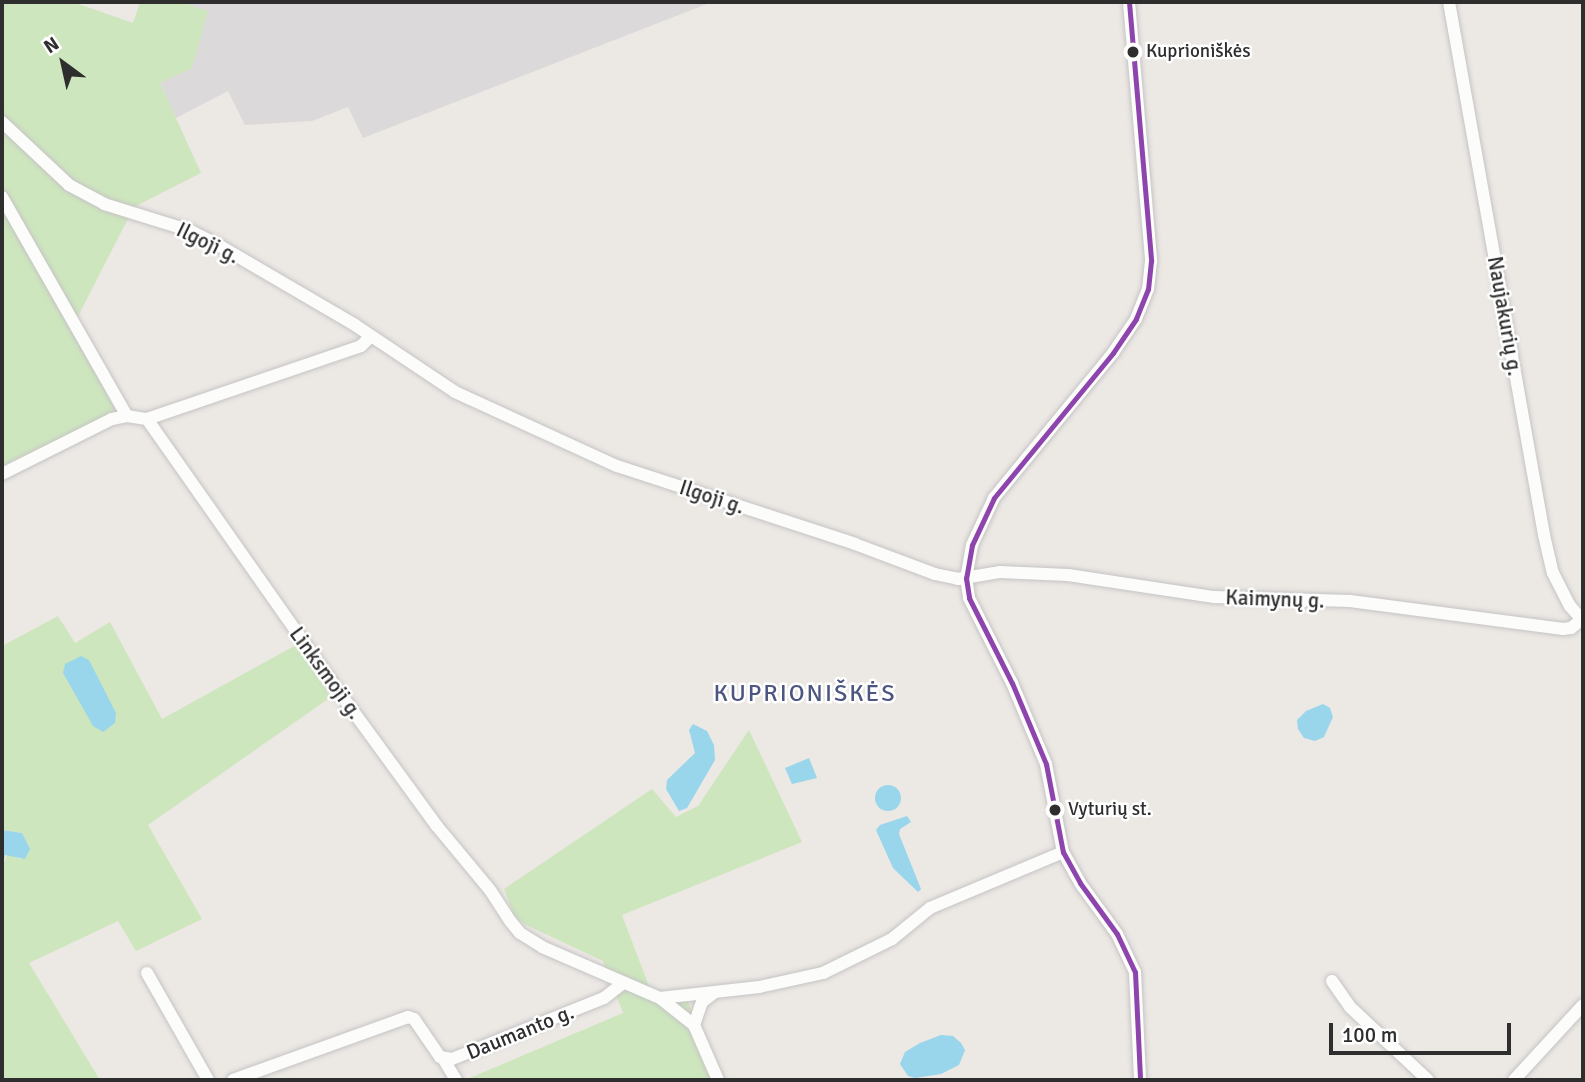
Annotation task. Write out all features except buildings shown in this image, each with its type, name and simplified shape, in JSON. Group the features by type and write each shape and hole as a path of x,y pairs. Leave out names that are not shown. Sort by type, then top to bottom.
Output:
{"street":[{"path":"1129,2 1151,261 1147,289 1136,319 1113,353 994,498 972,545 966,578 970,598 1012,683 1046,764 1063,852 1080,883 1117,934 1135,972 1140,1080"},
{"name":"Naujakurių g.","path":"1449,2 1544,535 1553,573 1570,606 1582,621"},
{"name":"Ilgoji g.","path":"2,122 69,185 104,204 191,231 220,246 371,336 454,392 617,466 855,544 934,574 966,578"},
{"path":"2,197 127,416"},
{"path":"2,474 112,419 127,416 147,419 361,346 371,336"},
{"name":"Linksmoji g.","path":"147,419 328,677 516,927 542,947 660,999 694,1025 718,1080"},
{"name":"Kaimynų g.","path":"966,578 1000,572 1068,576 1214,597 1347,601 1563,629 1571,628 1582,621"},
{"path":"660,999 759,987 823,973 892,939 930,908 1063,852"},
{"path":"147,973 208,1080"},
{"path":"1332,981 1350,1007 1428,1080"},
{"name":"Daumanto g.","path":"233,1080 408,1017 414,1019 444,1060 604,998 623,983"},
{"path":"694,1025 702,1002 715,992"},
{"path":"1514,1080 1583,1005"},
{"path":"444,1060 456,1080"}],"shaded area":[{"path":"181,2 712,2 363,138 348,107 312,121 245,125 228,91 176,118 160,83 192,68 207,11"}],"green space":[{"path":"2,2 73,2 133,23 140,2 181,2 208,11 192,68 160,83 201,173 134,207 72,328 116,411 2,466"},
{"path":"58,616 75,643 110,622 162,719 296,645 331,697 148,825 202,919 136,951 118,921 29,963 100,1080 2,1080 2,868 7,854 21,859 22,833 2,830 2,646"},
{"path":"749,730 802,842 622,915 655,1002 688,1001 714,1080 465,1080 623,1013 603,961 524,924 514,915 504,889 652,789 676,817 698,806"}],"water":[{"path":"81,656 89,660 116,713 115,723 103,732 93,726 63,673 65,664"},
{"path":"1323,704 1330,708 1333,717 1324,737 1315,741 1304,738 1298,729 1297,720 1306,711"},
{"path":"693,724 707,731 714,745 715,760 687,808 679,811 666,789 667,780 695,753 689,730"},
{"path":"809,758 817,778 792,784 785,768"},
{"path":"888,785 897,789 901,798 897,807 888,811 879,807 875,798 879,789"},
{"path":"907,816 911,822 900,829 899,834 921,889 918,892 893,868 876,830 880,825"},
{"path":"2,830 22,833 30,849 25,859 5,855 2,868"},
{"path":"941,1035 953,1036 961,1043 965,1050 959,1065 941,1074 915,1078 908,1076 900,1064 905,1052"}],"transit line":[{"path":"1129,2 1151,261 1148,289 1136,319 1113,353 994,498 972,545 966,578 969,598 1012,683 1046,764 1063,852 1080,883 1117,934 1135,972 1140,1080"}],"place":[{"name":"Kuprioniškės","path":"1133,52"},
{"name":"Vyturių st.","path":"1055,810"}],"district":[{"name":"KUPRIONIŠKĖS","path":"805,694"}]}
